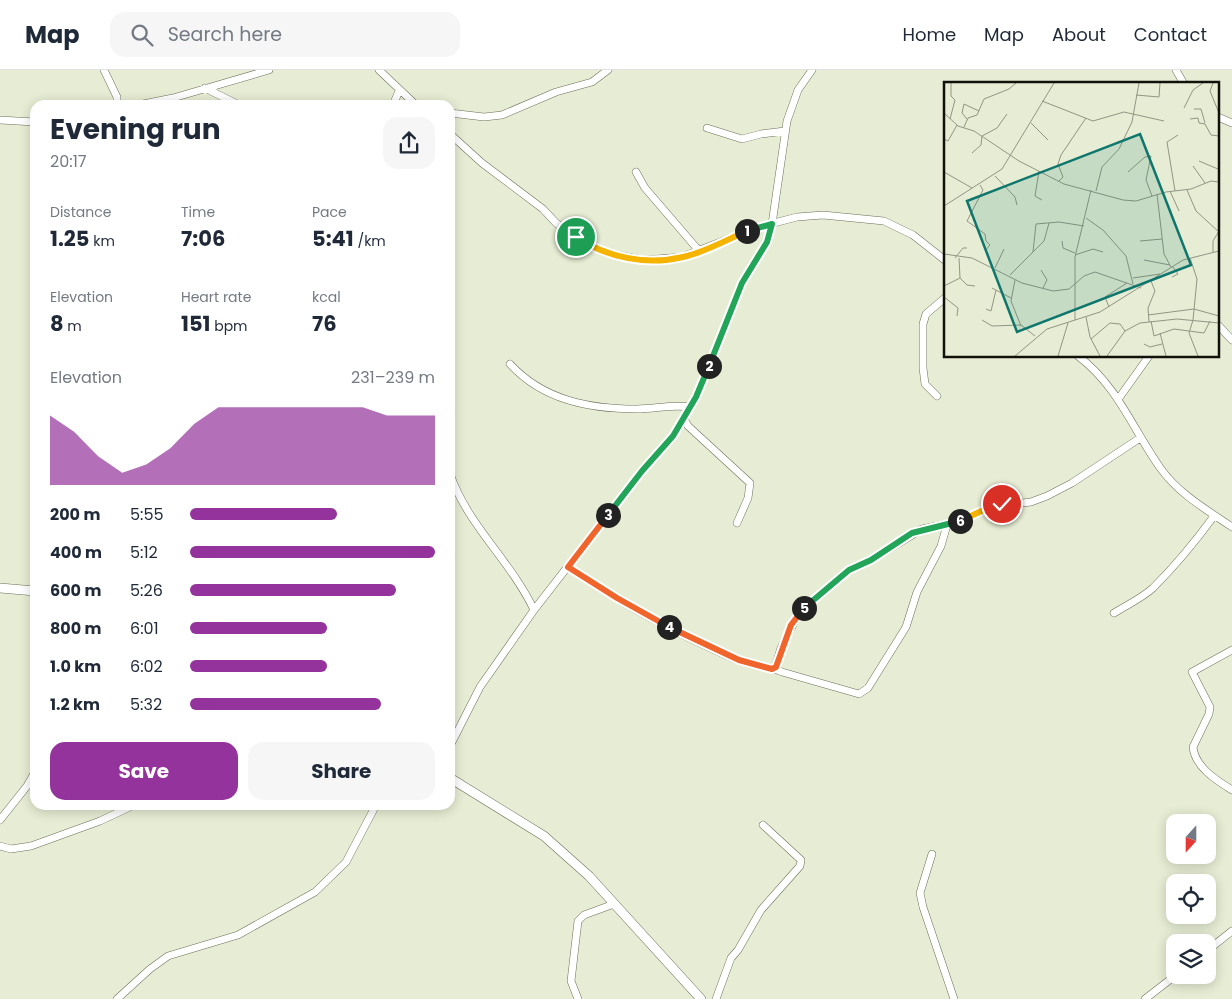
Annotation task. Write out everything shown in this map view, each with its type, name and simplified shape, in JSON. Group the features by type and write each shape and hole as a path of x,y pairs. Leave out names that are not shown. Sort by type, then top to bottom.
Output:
{"street":[{"path":"104,70 117,100"},
{"path":"158,100 269,70"},
{"path":"379,70 410,100"},
{"path":"455,114 484,117 502,115 556,92 592,82 608,70"},
{"path":"455,736 480,687 534,610 642,471 673,436 691,407 708,372 720,333 742,283 767,242 772,224 785,131 798,90 812,70"},
{"path":"1176,70 1183,82"},
{"path":"205,88 229,100"},
{"path":"395,100 399,91"},
{"path":"1220,118 1232,123"},
{"path":"0,120 30,122"},
{"path":"707,128 742,139 785,131"},
{"path":"455,138 482,162 543,209 556,222 591,247 616,256 644,260 682,258 747,231 808,216 884,221 913,235 944,259"},
{"path":"636,172 645,188 700,252"},
{"path":"937,396 925,384 923,324 926,314 944,299"},
{"path":"1220,327 1232,340"},
{"path":"1080,358 1119,398 1140,438 1162,471 1181,490 1214,516 1232,527"},
{"path":"1119,398 1148,358"},
{"path":"510,364 522,376 563,400 622,408 676,405 691,407"},
{"path":"684,420 688,426 750,483 748,498 737,523"},
{"path":"775,668 788,633 799,613 849,570 922,529 946,525 990,507 1031,502 1047,496 1072,484 1140,438"},
{"path":"455,486 481,533 516,575 534,610"},
{"path":"1114,613 1153,588 1168,571 1180,562 1214,516"},
{"path":"568,567 617,598 685,636 739,660 775,668 855,693 865,692 906,627 917,592 941,546 946,525"},
{"path":"0,588 30,591"},
{"path":"1232,650 1192,672 1210,707 1209,714 1193,747 1194,753 1214,778 1232,790"},
{"path":"0,820 30,781"},
{"path":"455,781 544,836 588,876 701,999"},
{"path":"0,846 11,849 31,846 100,821 123,810"},
{"path":"117,999 150,969 168,956 238,935 315,892 346,862 373,810"},
{"path":"716,999 731,958 738,950 761,910 800,866 801,860 794,851 763,825"},
{"path":"932,854 920,893 922,907 954,999"},
{"path":"578,999 571,981 578,921 584,915 614,904"},
{"path":"1216,943 1232,930"},
{"path":"1145,999 1166,983"}],"route":[{"path":"576,237 591,247 624,258 644,260 682,258 747,231 772,224 767,242 742,283 720,333 708,372 684,420 568,567 587,580 713,650 739,660 772,669 776,667 781,648 791,625 799,613 849,570 871,560 912,533 922,529 958,522 990,507 1002,504"}]}
